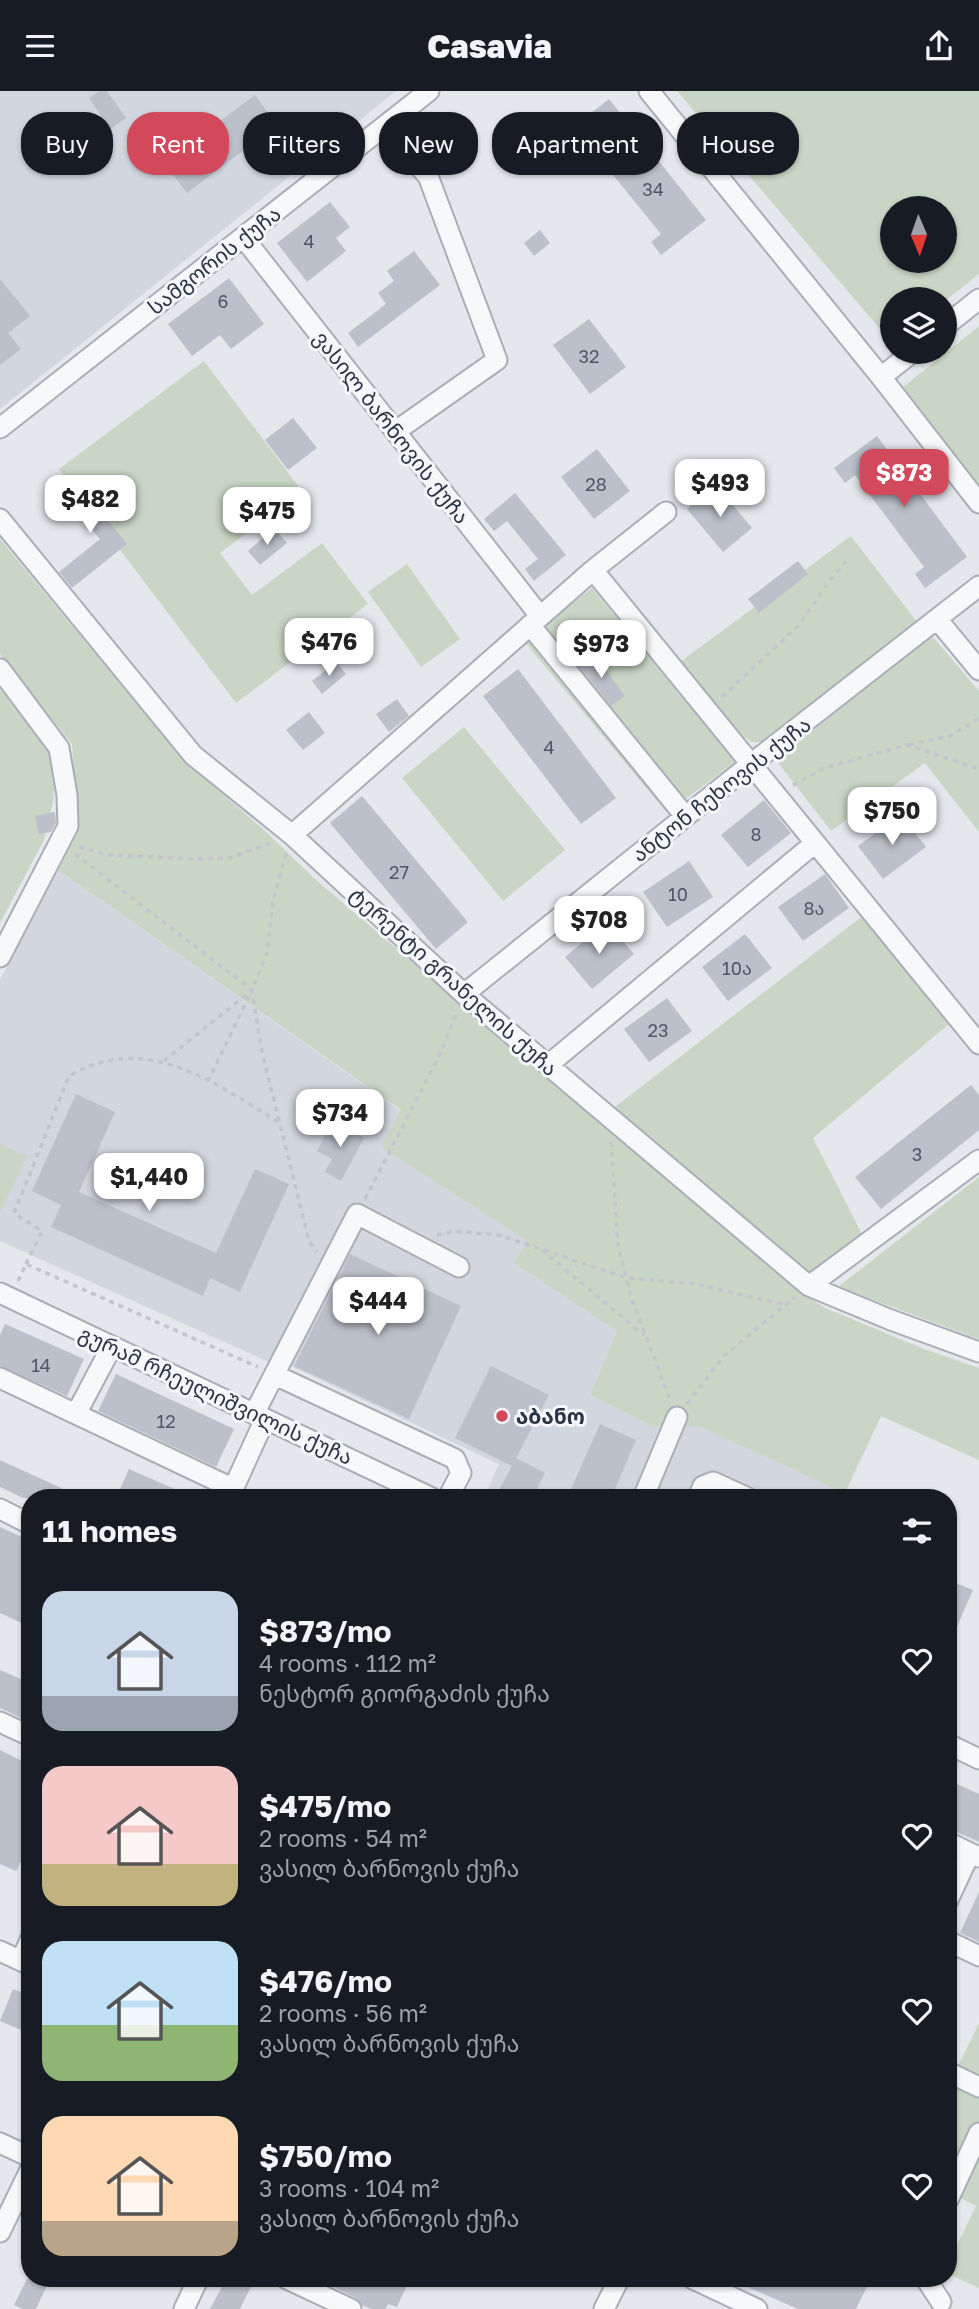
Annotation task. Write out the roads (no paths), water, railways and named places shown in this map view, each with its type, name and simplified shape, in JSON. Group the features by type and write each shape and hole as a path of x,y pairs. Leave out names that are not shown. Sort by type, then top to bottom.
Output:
{"street":[{"name":"სამგორის ქუჩა","path":"402,112 429,91"},
{"path":"649,91 881,377 979,503"},
{"name":"სამგორის ქუჩა","path":"0,428 379,130"},
{"path":"396,432 497,360 427,175"},
{"name":"ვასილ ბარნოვის ქუჩა","path":"243,237 396,432 535,621 685,816"},
{"path":"957,316 979,299"},
{"path":"881,377 898,364"},
{"path":"292,835 593,570 666,512"},
{"name":"ტერენტი გრანელის ქუჩა","path":"0,519 193,755 292,835 464,994 809,1286 979,1352"},
{"path":"593,570 979,1044"},
{"name":"ანტონ ჩეხოვის ქუჩა","path":"464,994 685,816 979,586"},
{"path":"937,619 979,670"},
{"path":"0,669 59,748 67,795 64,834 0,957"},
{"path":"548,1065 815,843"},
{"path":"809,1286 979,1160"},
{"path":"233,1489 275,1375 357,1214 459,1267"},
{"name":"გურამ რჩეულიშვილის ქუჩა","path":"6,1295 413,1489"},
{"path":"76,1414 112,1346"},
{"path":"275,1375 455,1459 461,1473 453,1489"},
{"path":"0,1378 224,1489"},
{"path":"647,1489 677,1417"},
{"path":"702,1489 713,1482 728,1489"},
{"path":"0,1509 21,1520"},
{"path":"0,1722 21,1732"},
{"path":"957,1748 979,1759"},
{"path":"957,1846 974,1855 957,1884"},
{"path":"957,1945 979,1956"},
{"path":"0,1951 21,1961"},
{"path":"957,2076 979,2087"},
{"path":"957,2181 979,2133"},
{"path":"0,2143 21,2153"},
{"path":"0,2232 21,2189"},
{"path":"184,2309 194,2287"},
{"path":"303,2287 351,2309"},
{"path":"604,2309 615,2287"},
{"path":"709,2287 757,2309"},
{"path":"931,2287 945,2307"}],"place":[{"name":"აბანო","path":"502,1416"}]}
